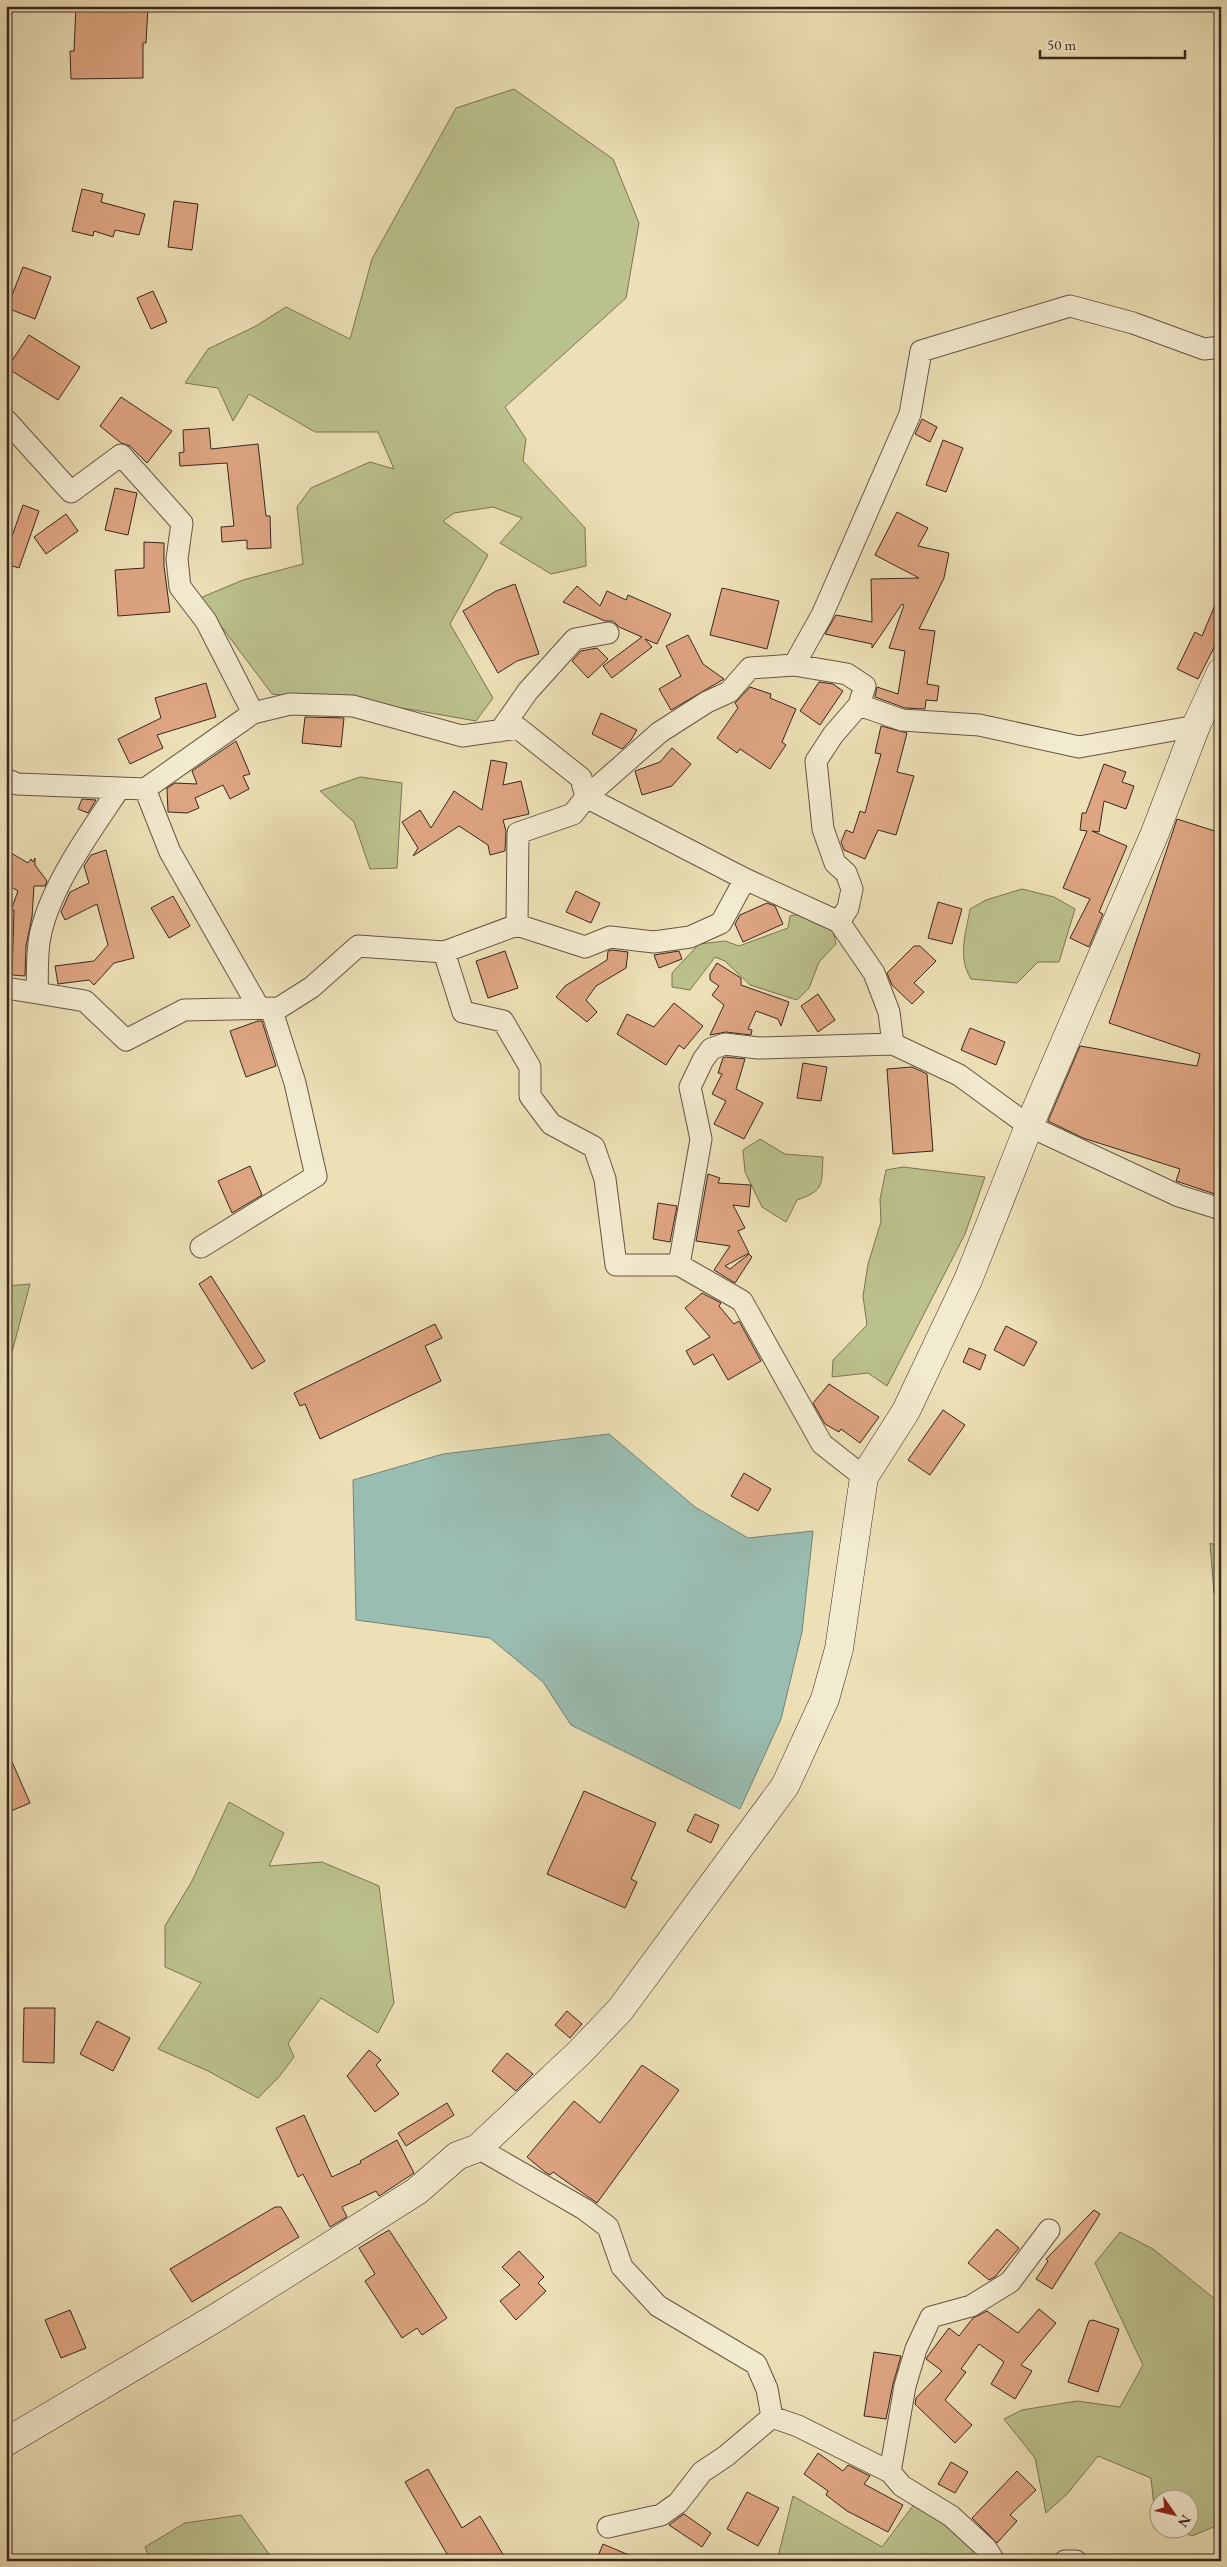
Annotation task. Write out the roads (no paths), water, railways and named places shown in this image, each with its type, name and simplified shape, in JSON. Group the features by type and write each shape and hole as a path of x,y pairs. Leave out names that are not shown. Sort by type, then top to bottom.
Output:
{"street":[{"path":"794,665 822,615 910,414 921,351 1070,306 1133,323 1204,349 1221,347"},
{"path":"6,420 71,492 120,455 182,523 176,559 180,587 206,621 253,713"},
{"path":"500,731 528,691 575,639 608,633"},
{"path":"517,925 518,833 573,814 586,797 660,732 707,702 728,692 750,668 794,665 847,674 865,686 859,705 833,735 816,761 823,829 835,863 846,872 852,889 848,908 839,922"},
{"path":"6,2442 227,2311 417,2191 457,2156 478,2148 580,2052 620,2010 785,1786 825,1699 839,1649 864,1477 906,1410 968,1280 1029,1126 1155,833 1196,726 1221,672"},
{"path":"6,779 17,784 145,789 253,713 290,704 353,706 462,736 518,728 581,778 586,797 745,879 839,922 874,973 889,1012 893,1044"},
{"path":"859,705 902,720 979,725 1079,747 1196,726"},
{"path":"37,993 40,933 53,899 87,835 119,789"},
{"path":"145,789 170,852 264,1008 295,1083 316,1176 201,1247"},
{"path":"6,988 84,1001 126,1040 184,1010 279,1008 312,987 358,946 444,952 517,925 585,947 610,937 654,942 690,937 720,923 745,879"},
{"path":"444,952 463,1012 502,1020 530,1068 530,1096 551,1124 594,1147 605,1179 616,1265 679,1265 742,1301 822,1444 864,1477"},
{"path":"679,1265 701,1139 690,1086 703,1060 711,1049 725,1044 758,1048 893,1044 959,1074 1029,1126 1179,1196 1221,1209"},
{"path":"478,2148 584,2209 608,2227 622,2267 658,2306 756,2364 767,2389 772,2417"},
{"path":"890,2472 905,2386 916,2350 931,2317 971,2306 1010,2282 1049,2230"},
{"path":"772,2417 798,2426 890,2472 902,2486 951,2516 986,2548 994,2561"},
{"path":"608,2527 661,2515 678,2503 702,2472 726,2456 772,2417"},
{"path":"1064,2561 1076,2561"}],"water":[{"path":"609,1434 695,1507 748,1538 813,1531 802,1632 781,1719 740,1809 571,1725 543,1682 490,1638 356,1620 353,1480 443,1454"}]}
